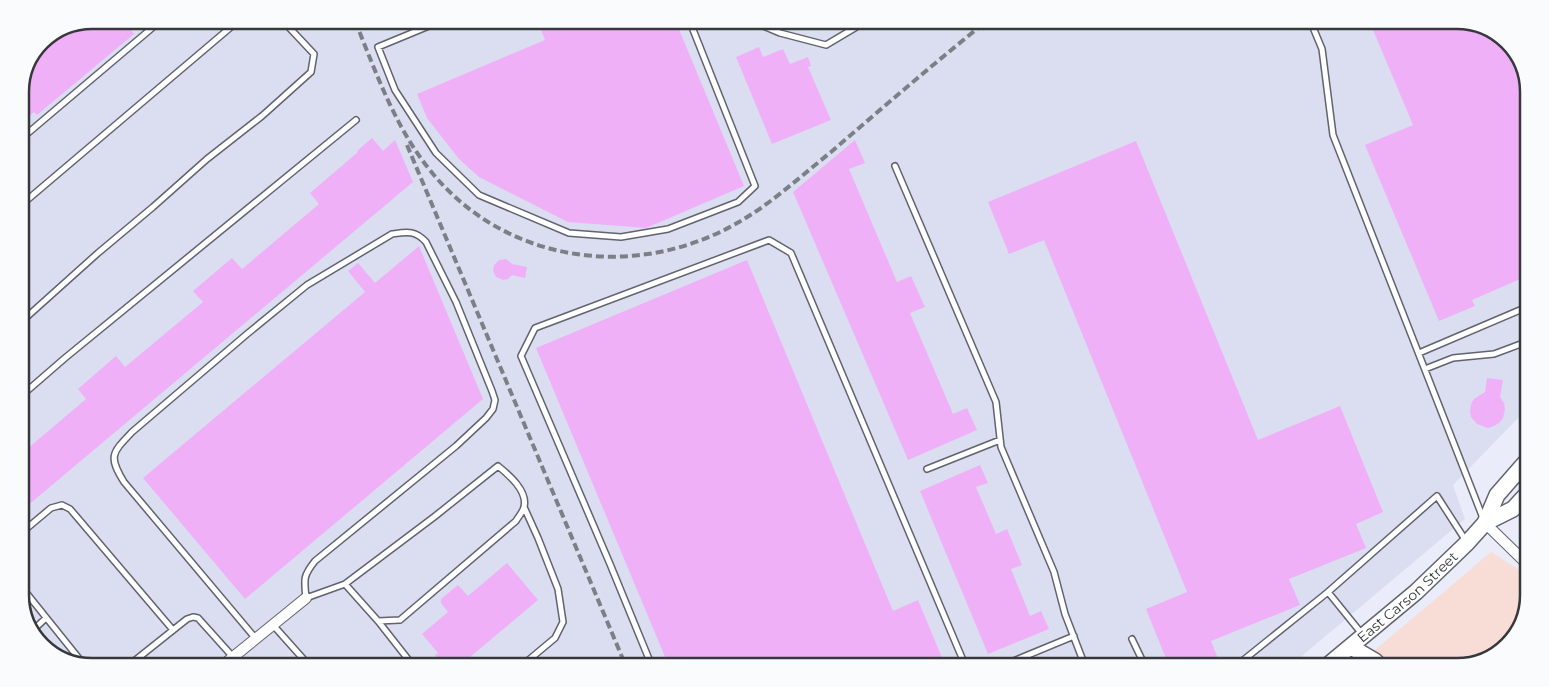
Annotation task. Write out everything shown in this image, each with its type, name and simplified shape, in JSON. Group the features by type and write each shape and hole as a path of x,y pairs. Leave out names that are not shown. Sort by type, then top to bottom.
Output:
{"main road":[{"name":"East Carson Street","path":"1338,658 1436,574 1467,543 1484,523 1497,495 1520,469"},
{"name":"East Carson Street","path":"1484,523 1513,509 1520,501"},
{"path":"1351,647 1356,658"},
{"path":"1351,647 1370,658"}],"street":[{"path":"1484,523 1520,557"},
{"path":"232,658 306,598"}],"lane":[{"path":"29,132 151,29"},
{"path":"29,198 229,29"},
{"path":"29,315 207,159 262,116 311,72 314,54 291,29"},
{"path":"420,29 378,46 395,90 436,153 479,195 568,233 621,237 668,229 738,202 755,186 693,29"},
{"path":"770,29 826,45 853,29"},
{"path":"1314,29 1322,49 1333,135 1484,523"},
{"path":"29,389 356,120"},
{"path":"895,166 996,402 1000,447 1054,572 1065,614 1082,658"},
{"path":"256,638 124,482 116,470 113,460 114,454 132,432 307,285 392,234 407,232 419,235 426,242 456,302 492,391 495,400 493,409 456,446 315,561 304,580 306,598 345,584 498,466 523,493 524,507 558,589 563,622 555,638 531,658"},
{"path":"649,658 521,356 535,328 769,240 791,253 962,658"},
{"path":"1419,353 1520,310"},
{"path":"1425,369 1452,358 1494,354 1520,344"},
{"path":"927,469 1000,440"},
{"path":"1246,658 1328,592 1437,496 1467,543"},
{"path":"29,526 51,508 62,505 70,509 173,630"},
{"path":"378,621 400,620 516,521 524,507"},
{"path":"345,584 378,621 407,658"},
{"path":"1328,592 1364,636"},
{"path":"29,596 76,656"},
{"path":"138,658 187,619 193,617 198,618 228,658"},
{"path":"37,626 46,618"},
{"path":"273,624 303,658"},
{"path":"1022,658 1074,636"},
{"path":"1132,639 1141,658"}],"shaded area":[{"path":"92,29 1470,30 1489,37 1502,47 1514,64 1519,79 1520,416 1453,485 1465,519 1300,658 79,657 60,650 44,637 32,616 29,599 29,88 31,75 39,57 57,39 79,30"},
{"path":"1491,552 1520,570 1519,608 1510,630 1492,648 1466,658 1366,658"}],"building":[{"path":"130,29 134,34 37,115 34,112 29,116 31,75 39,57 47,47 57,39 79,30"},
{"path":"541,29 679,29 744,186 646,228 568,222 479,177 459,159 427,118 417,94 545,40"},
{"path":"1373,29 1470,30 1489,37 1502,47 1510,57 1517,71 1520,88 1520,279 1472,300 1475,306 1439,321 1365,145 1413,125"},
{"path":"759,47 763,57 783,49 790,64 808,57 811,66 808,67 831,120 772,144 736,57"},
{"path":"372,138 383,151 395,140 413,182 29,504 29,447 86,399 78,389 116,356 125,367 203,302 193,291 232,258 242,269 319,204 310,193"},
{"path":"855,140 865,163 849,169 897,282 911,276 925,307 910,313 953,414 967,408 977,430 908,460 793,192"},
{"path":"1136,141 1258,440 1340,406 1383,512 1356,524 1366,548 1289,579 1300,605 1211,641 1218,658 1166,658 1146,609 1187,592 1044,240 1009,254 988,202"},
{"path":"419,246 483,399 245,599 143,478 365,292 348,271 358,263 375,283"},
{"path":"506,259 512,264 527,267 525,278 512,275 508,279 503,280 496,277 493,271 494,265 499,260"},
{"path":"747,260 893,611 918,600 942,658 665,658 536,348"},
{"path":"1487,378 1503,380 1500,397 1505,409 1503,418 1499,423 1488,428 1477,424 1471,417 1470,411 1474,399 1485,392"},
{"path":"980,465 988,483 976,487 996,534 1007,529 1022,565 1011,569 1030,616 1041,611 1049,629 988,654 920,491"},
{"path":"507,563 538,600 469,658 438,658 435,655 438,653 422,634 448,612 441,603 441,599 458,585 468,596"}],"railway":[{"path":"358,29 378,79 406,134 429,169 460,201 495,226 533,243 574,254 615,257 658,252 699,241 751,215 797,180 977,29"},
{"path":"407,145 622,658"}]}
